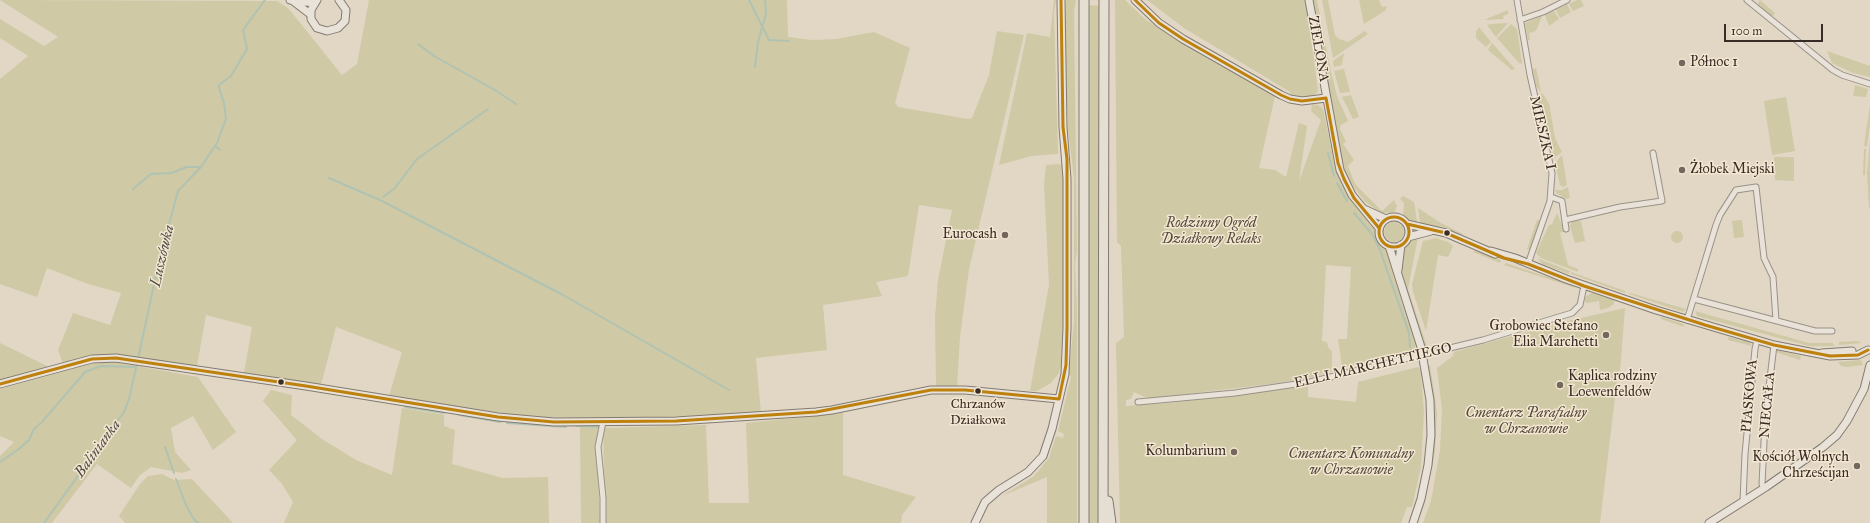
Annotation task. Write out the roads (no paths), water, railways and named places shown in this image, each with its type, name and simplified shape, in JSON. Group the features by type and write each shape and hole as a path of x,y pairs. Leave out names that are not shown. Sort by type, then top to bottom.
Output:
{"highway":[{"path":"1084,1 1084,523"},
{"path":"1103,523 1104,1"},
{"path":"1103,472 1112,523"}],"street":[{"path":"292,0 316,1 310,14"},
{"path":"292,0 310,14 311,19 317,28 331,31 338,28 344,20 346,15 344,2"},
{"path":"975,523 985,502 999,490 1028,472 1043,456 1052,429 1066,365 1067,159 1063,127 1061,0"},
{"path":"1135,0 1159,23 1281,95 1290,99 1302,101 1326,98"},
{"name":"ZIELONA","path":"1309,0 1340,170 1350,191 1379,228"},
{"name":"MIESZKA I","path":"1517,0 1530,75 1551,166 1551,197 1548,210 1528,264"},
{"path":"1520,20 1543,12 1567,0"},
{"path":"1747,0 1837,72 1870,84"},
{"path":"1565,220 1620,207 1662,201 1653,153"},
{"path":"1687,320 1720,215 1736,190 1756,187 1764,258 1773,277 1776,320"},
{"path":"1551,197 1562,201 1566,229"},
{"path":"1362,208 1386,219"},
{"path":"1413,523 1426,478 1430,435 1429,393 1423,355 1398,274 1389,246 1381,239 1379,228 1386,219 1398,217 1407,224 1435,230 1491,252 1506,254 1584,286 1687,320 1774,345 1817,354 1836,351 1869,350"},
{"path":"1407,224 1409,231 1408,237"},
{"path":"1398,274 1401,245 1408,237 1420,232 1435,230"},
{"path":"1389,246 1401,245"},
{"name":"ELLI MARCHETTIEGO","path":"1138,402 1208,396 1310,382 1504,334 1572,314 1580,305 1584,286"},
{"path":"1694,299 1815,331 1832,331"},
{"name":"PIASKOWA","path":"1743,501 1745,454 1757,340"},
{"name":"NIECAŁA","path":"1764,488 1762,484 1765,421 1774,345"},
{"path":"0,384 92,359 106,358 131,360 314,387 498,417 535,421 603,422 676,421 816,412 931,390 978,391 1059,399"},
{"path":"1709,523 1764,488 1823,447 1836,435 1847,421 1864,389 1870,365"},
{"path":"603,422 598,447 603,523"}],"waterway":[{"name":"Luszówka","path":"138,359 159,261 178,191 201,167 217,143 226,119 224,103 219,85 231,76 247,49 243,30 265,0"},
{"path":"749,0 769,40 789,41"},
{"path":"755,67 758,42 766,14 765,0"},
{"path":"418,44 434,56 495,90 516,104"},
{"path":"383,197 394,189 417,159 488,109"},
{"name":"Luszówka","path":"215,146 220,150"},
{"path":"1328,153 1334,176"},
{"path":"133,189 151,174 171,173 187,167 201,167"},
{"path":"329,178 380,200 563,295 729,390"},
{"path":"1337,183 1347,201"},
{"path":"1354,213 1372,234 1380,250 1409,333 1410,347"},
{"name":"Balinianka","path":"44,523 124,412 129,399 137,363"},
{"name":"Luszówka","path":"0,462 29,440 34,429 42,422 85,372 101,366 136,367"},
{"path":"405,407 444,413"},
{"path":"459,415 500,422"},
{"path":"507,423 566,427"},
{"path":"576,426 600,427"},
{"path":"165,447 174,473"},
{"path":"176,479 186,505 193,518 198,523"}],"place":[{"name":"Północ 1","path":"1682,63"},
{"name":"Żłobek Miejski","path":"1682,170"},
{"name":"Eurocash","path":"1005,235"},
{"name":"Grobowiec Stefano Elia Marchetti","path":"1606,335"},
{"name":"Kaplica rodziny Loewenfeldów","path":"1560,385"},
{"name":"Chrzanów Działkowa","path":"978,391"},
{"name":"Kolumbarium","path":"1234,452"},
{"name":"Kościół Wolnych Chrześcijan","path":"1857,466"}],"park label":[{"name":"Rodzinny Ogród Działkowy Relaks","path":"1211,232"},
{"name":"Cmentarz Parafialny w Chrzanowie","path":"1526,422"},
{"name":"Cmentarz Komunalny w Chrzanowie","path":"1351,464"}]}
